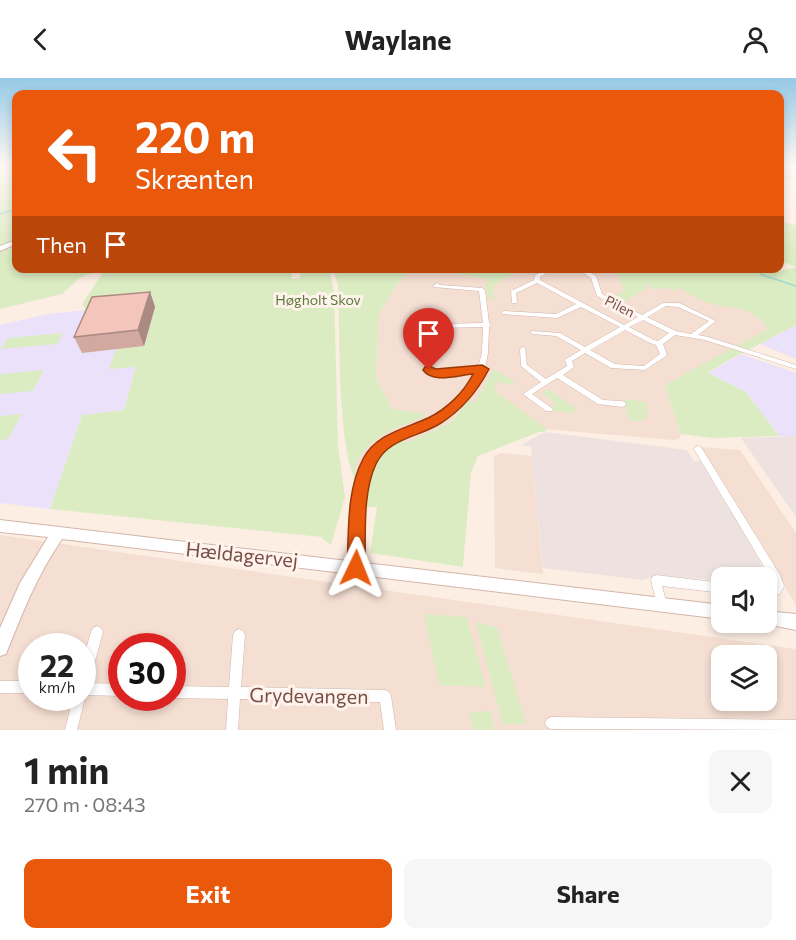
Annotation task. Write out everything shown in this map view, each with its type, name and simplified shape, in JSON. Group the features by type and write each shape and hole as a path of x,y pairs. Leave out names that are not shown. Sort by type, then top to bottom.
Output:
{"street":[{"path":"537,281 537,276 543,273"},
{"name":"Pilen","path":"587,273 594,277 599,296 674,333"},
{"path":"514,302 513,292 537,281"},
{"path":"533,332 558,334 613,366 645,368 664,354 659,343 537,281"},
{"path":"356,568 359,507 364,476 370,460 379,448 393,438 435,421 464,399 482,369 488,341 488,326 482,290 437,285"},
{"path":"504,313 557,316 581,304"},
{"path":"549,409 527,394 571,367 568,360 665,304 679,305 713,321 693,335"},
{"path":"437,322 438,326 488,326"},
{"path":"659,343 674,333 693,335 735,346 796,367"},
{"path":"523,350 524,366 546,382"},
{"path":"429,370 433,374 482,369"},
{"path":"557,375 601,402 622,404"},
{"path":"698,448 769,567"},
{"name":"Hældagervej","path":"0,526 271,556 711,611"},
{"path":"0,648 20,597 41,558 59,533"},
{"path":"662,605 656,580 711,587"},
{"path":"777,619 796,622"},
{"name":"Grydevangen","path":"232,730 239,635"},
{"path":"0,687 18,687"},
{"name":"Grydevangen","path":"186,692 385,696 390,730"},
{"path":"71,730 76,711"},
{"path":"551,723 796,726"}],"shaded area":[{"path":"407,273 455,273 491,280 497,273 650,273 796,315 665,388 681,434 679,439 500,425 459,411 451,422 377,460 370,477 357,482 353,471 359,456 372,440 395,428 392,409 376,378 379,314"},
{"path":"86,310 116,349 136,366 124,410 82,415 50,509 0,503 0,325 48,314"},
{"path":"796,325 796,359 760,344"},
{"path":"741,354 796,373 796,436 779,436 746,392 708,373"},
{"path":"545,432 687,450 694,461 701,461 725,503 730,505 763,567 711,567 711,580 660,575 643,580 543,568 531,447 521,445"},
{"path":"796,436 796,517 741,438"},
{"path":"700,447 740,450 796,533 796,605 777,574 777,567 773,567"},
{"path":"501,453 532,456 543,574 495,568 494,456"},
{"path":"0,535 768,645 711,645 711,711 777,711 777,646 796,649 796,730 0,730"}],"green space":[{"path":"0,195 12,195 12,243 0,248"},
{"path":"784,222 796,225 796,267 784,262"},
{"path":"12,246 12,273 91,273 80,278 62,294 0,309 0,250"},
{"path":"796,267 796,325 708,373 746,392 779,436 712,438 681,434 665,388 668,383 768,329 761,320 747,311 704,302 676,286 677,290 674,291 668,288 651,289 649,284 645,284 646,289 623,302 627,305 625,306 606,296 613,297 624,291 615,273 784,273 784,270"},
{"name":"Høgholt Skov","path":"102,273 291,273 292,279 300,278 301,273 330,273 334,290 338,445 345,497 331,545 321,537 50,509 82,415 124,410 136,367 109,369 116,349 82,353 94,325 82,304"},
{"path":"334,273 407,273 379,314 376,378 392,409 428,414 375,440 360,457 354,470 360,472 357,482 346,445 343,418 338,286"},
{"path":"454,273 515,273 495,284 493,298 501,300 489,299 485,284 490,280"},
{"path":"63,333 57,344 1,349 8,338"},
{"path":"494,369 516,382 511,384 495,382 495,391 547,429 545,432 539,432 478,456 471,473 463,567 370,553 377,507 366,507 371,475 378,458 384,451 403,439 407,443 451,422 468,401 474,403"},
{"path":"44,370 33,391 0,394 0,374"},
{"path":"548,389 575,408 573,410 577,413 552,411 551,408 557,404 542,393"},
{"path":"623,400 646,402 648,416 641,421 630,421"},
{"path":"22,414 8,439 0,440 0,416"},
{"path":"424,614 466,617 486,687 439,685"},
{"path":"476,622 497,627 526,724 503,725"},
{"path":"491,711 494,730 474,730 469,712"}],"building":[{"path":"150,292 138,330 74,337 92,297"}],"waterway":[{"path":"0,214 12,210"},
{"path":"760,274 796,286"}],"route":[{"path":"356,568 359,507 364,476 370,460 379,448 393,438 435,421 464,399 482,369 433,374 429,370"}]}
